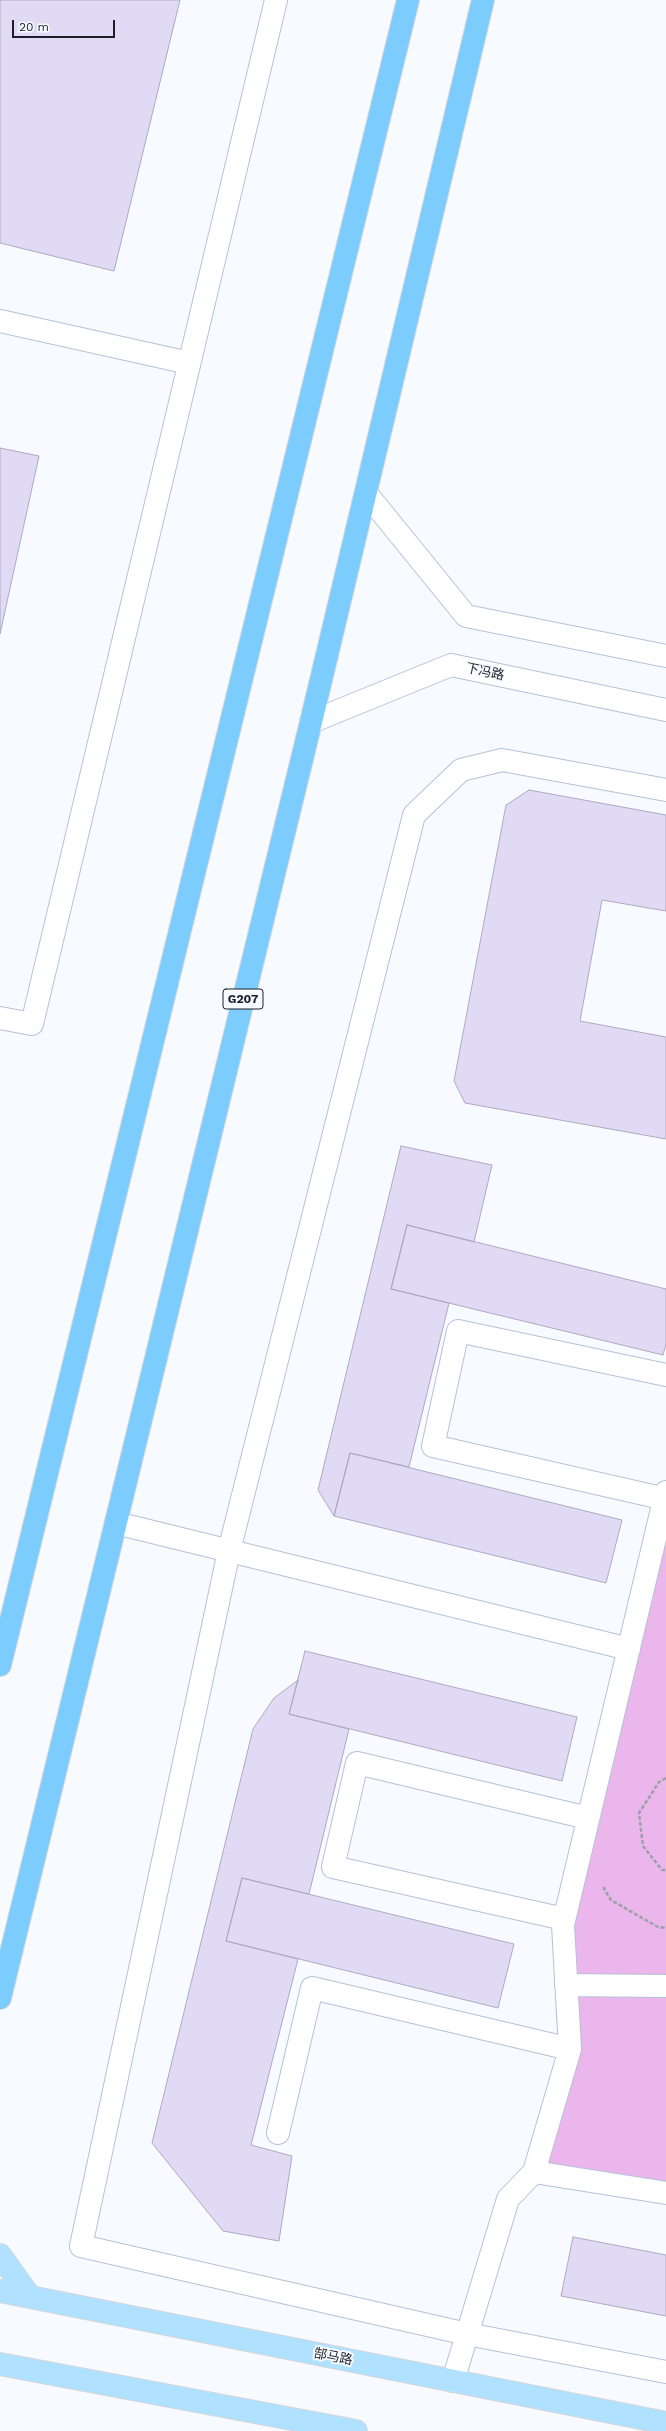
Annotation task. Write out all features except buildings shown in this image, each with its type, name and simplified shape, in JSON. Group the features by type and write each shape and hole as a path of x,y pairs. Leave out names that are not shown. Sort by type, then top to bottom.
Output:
{"highway":[{"path":"0,1665 408,0"},
{"name":"G207","path":"0,1998 311,722 483,0"}],"main road":[{"path":"0,2255 30,2297"},
{"name":"郜马路","path":"0,2291 666,2423"},
{"path":"6,2369 356,2431"}],"street":[{"path":"0,1018 32,1024 276,0"},
{"path":"0,321 189,362"},
{"path":"366,493 466,616 666,656"},
{"name":"下冯路","path":"311,722 451,665 666,710"},
{"path":"666,790 502,760 461,770 414,815 229,1551 81,2246 467,2334 666,2372"},
{"path":"453,2381 508,2199 534,2172 570,2049 564,1919 665,1497 433,1446 458,1331 666,1375"},
{"path":"116,1523 629,1649"},
{"path":"564,1919 332,1867 353,1778 357,1764 588,1818"},
{"path":"566,1985 666,1986"},
{"path":"278,2132 312,1988 570,2049"},
{"path":"534,2172 666,2193"}],"path":[{"path":"666,1778 659,1782 639,1813 643,1846 662,1870 666,1870"},
{"path":"580,1854 612,1900 658,1927 666,1928"}],"shaded area":[{"path":"666,1492 666,2193 534,2172 570,2049 564,1919"}]}
